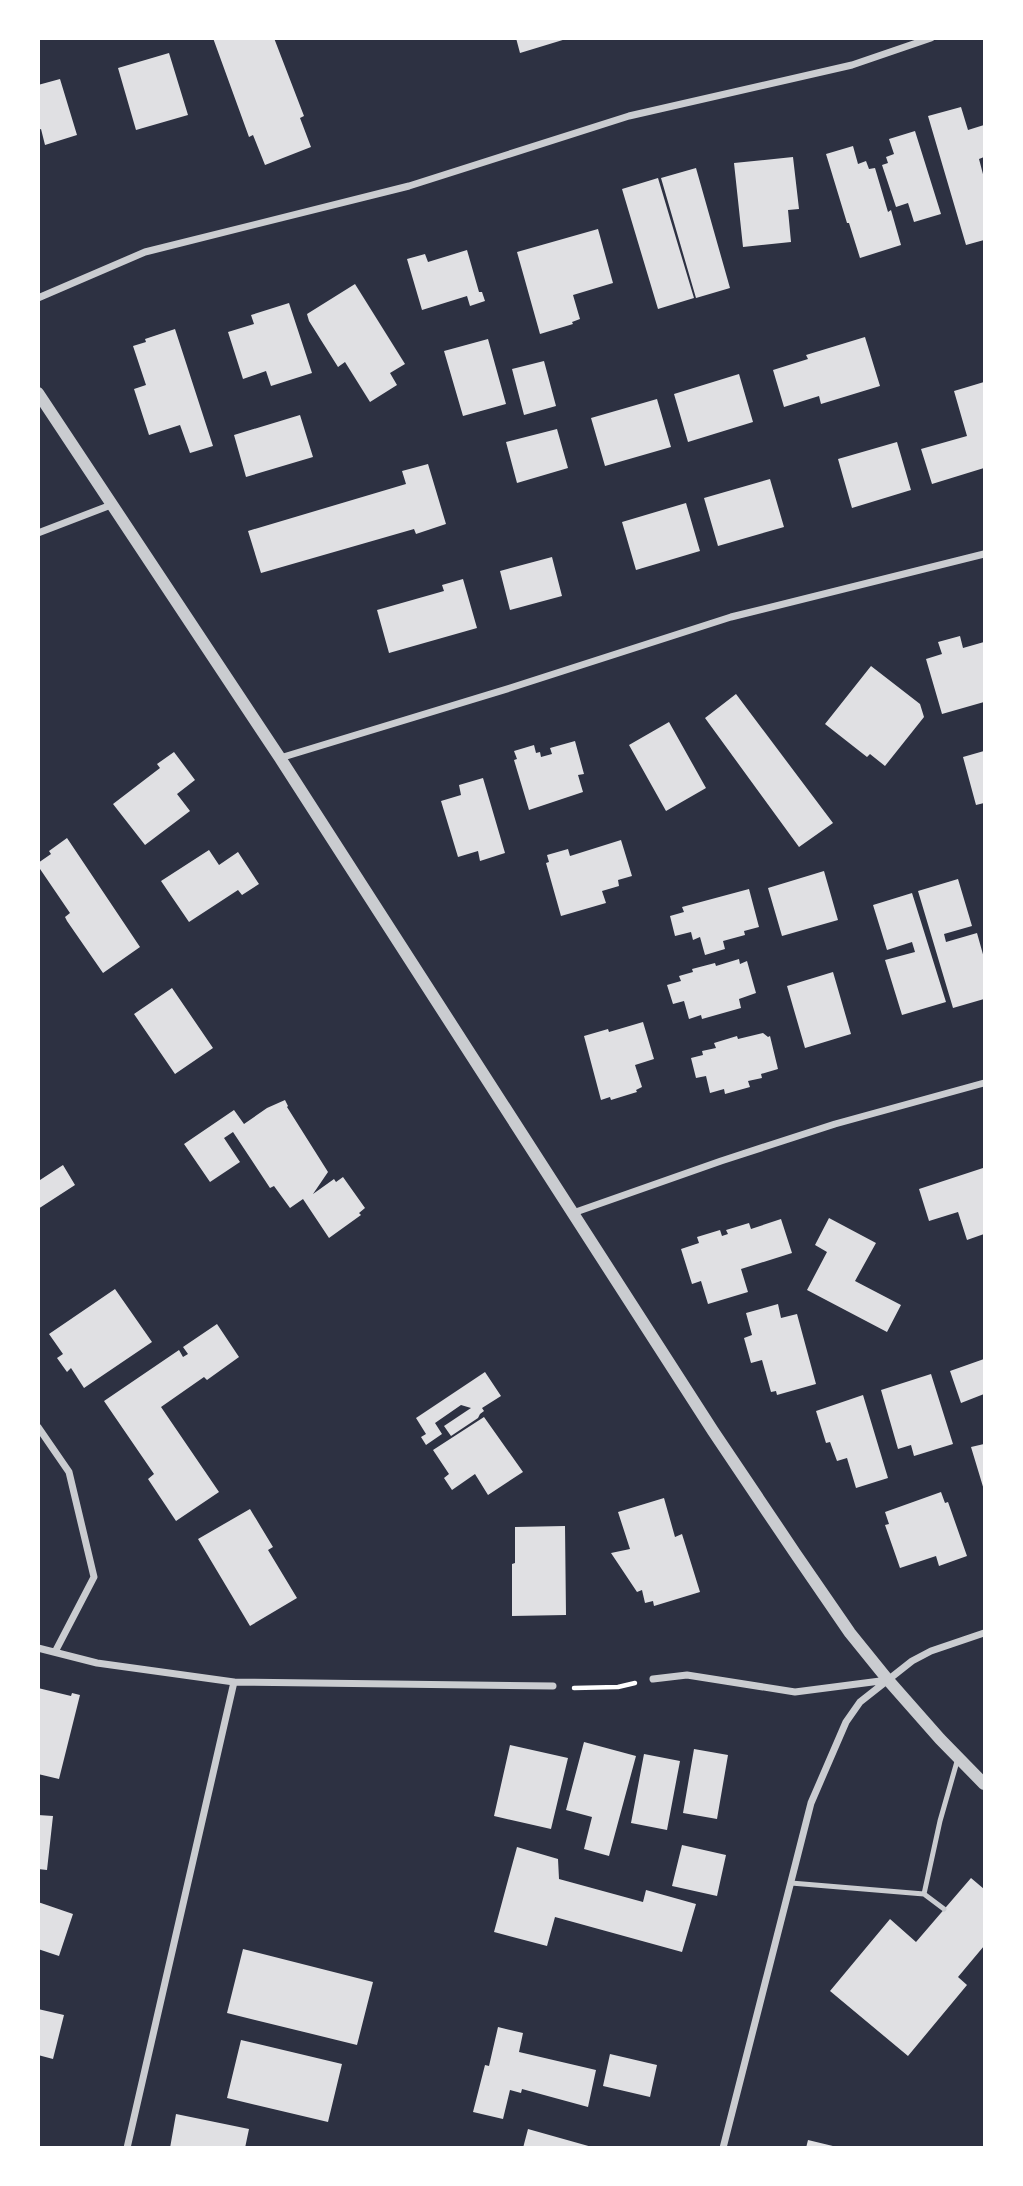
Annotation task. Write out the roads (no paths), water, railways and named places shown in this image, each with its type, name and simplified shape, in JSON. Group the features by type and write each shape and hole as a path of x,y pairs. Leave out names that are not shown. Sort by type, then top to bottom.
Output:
{"street":[{"path":"38,298 145,252 409,186 629,116 852,65 931,38"},
{"path":"38,393 280,758 713,1431 788,1542 850,1633 888,1680 985,1784"},
{"path":"38,533 111,505"},
{"path":"280,758 731,617 985,554"},
{"path":"573,1213 835,1124 985,1083"},
{"path":"38,1426 69,1472 94,1577 55,1652"},
{"path":"723,2147 811,1803 846,1722 860,1702 912,1661 931,1651 985,1633"},
{"path":"38,1648 97,1663 234,1682 553,1686"},
{"path":"653,1679 687,1675 795,1692 888,1680"},
{"path":"127,2147 234,1682"}],"lane":[{"path":"924,1894 940,1821 958,1758"},
{"path":"791,1883 924,1894 944,1909"}]}
